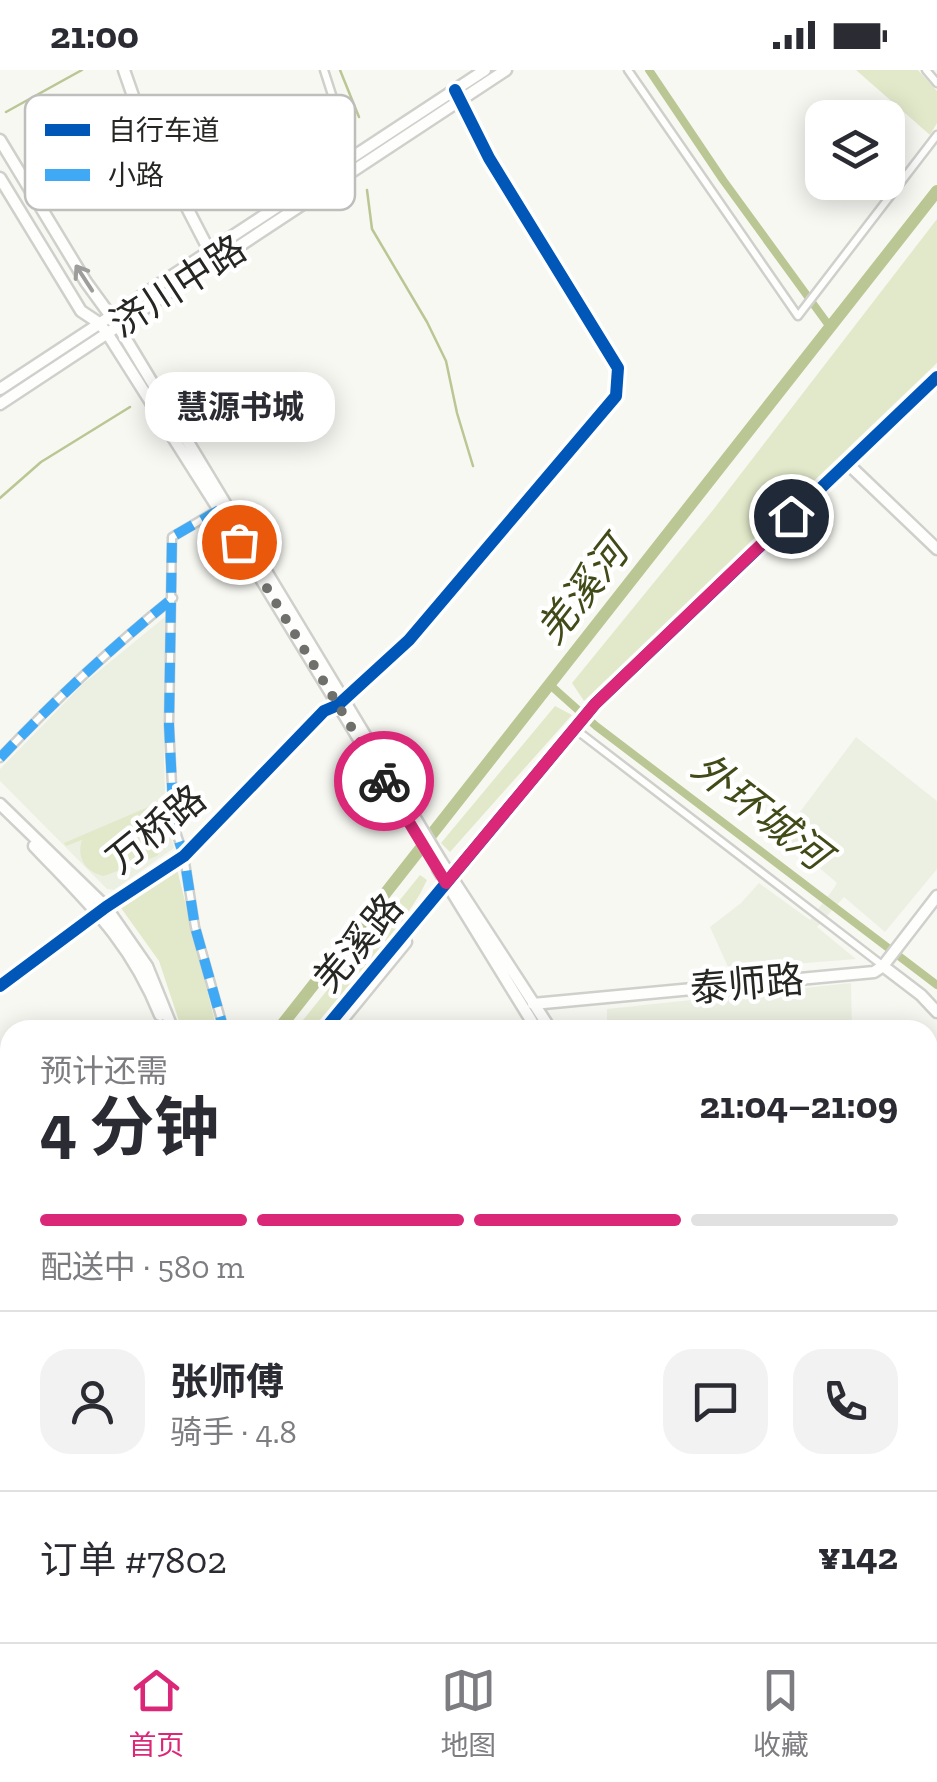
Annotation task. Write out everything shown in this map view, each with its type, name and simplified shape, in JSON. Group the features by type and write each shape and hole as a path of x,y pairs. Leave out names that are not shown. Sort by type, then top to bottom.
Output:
{"main road":[{"path":"124,70 133,95"},
{"name":"济川中路","path":"355,162 457,95 486,70"},
{"name":"济川中路","path":"355,156 506,70"},
{"path":"0,140 25,181"},
{"path":"0,178 81,311 103,328 341,701"},
{"path":"42,210 114,321 438,863 545,1020"},
{"path":"189,210 213,256"},
{"name":"济川中路","path":"213,256 277,210"},
{"name":"济川中路","path":"0,389 103,328 283,210"},
{"name":"济川中路","path":"0,404 103,328"},
{"name":"羌溪路","path":"342,1020 595,704 937,377"},
{"path":"847,463 937,550"},
{"name":"万桥路","path":"0,986 102,909 184,856 324,710 341,701"},
{"path":"0,808 102,909 147,966 166,1020"},
{"path":"451,883 531,1020"},
{"name":"羌溪路","path":"333,1020 451,883"},
{"path":"937,896 886,962 937,1012"},
{"name":"泰师路","path":"522,1006 874,972 886,962"}],"street":[{"path":"324,70 332,95"},
{"path":"628,70 798,316 937,135"},
{"path":"926,70 937,82"},
{"path":"341,701 409,640 594,423 616,396 620,383 618,368 489,158 457,95"},
{"path":"219,510 172,537 169,662 174,826 184,856 195,927 221,1020"},
{"path":"0,758 43,712 173,598"},
{"path":"574,729 886,962"}],"shaded area":[{"path":"166,616 166,820 174,848 114,890 107,889 0,781 0,769 83,684"},
{"path":"856,737 937,801 937,869 885,932 844,897 817,927 856,959 729,969 710,927 759,883 810,920 837,883 782,836"},
{"path":"851,983 852,1020 607,1020 607,1009"}],"green space":[{"path":"856,70 918,70 937,91 937,123 930,135 905,113 905,100 890,100"},
{"path":"937,219 937,363 584,701 572,683 713,510"},
{"path":"555,706 572,715 450,852 441,843"},
{"path":"162,801 164,805 152,811 162,818 169,840 157,856 104,876 84,863 80,853 82,840 66,846 64,843"},
{"path":"177,869 215,1020 179,1020 159,961 121,908"},
{"path":"420,875 427,880 400,925 324,1020 303,1020"}],"waterway":[{"path":"37,95 82,70"},
{"path":"340,70 350,95"},
{"path":"649,70 830,327"},
{"path":"6,112 25,102"},
{"path":"355,107 359,117"},
{"path":"367,190 372,229 446,361 473,466"},
{"name":"羌溪河","path":"286,1020 937,191"},
{"path":"0,498 41,462 130,407"},
{"name":"外环城河","path":"549,684 596,726 937,985"}],"marked path":[{"path":"219,510 172,537 169,725 174,826 184,856 195,927 221,1020"},
{"path":"0,758 84,675 173,598"}],"cycle path":[{"path":"0,986 106,907 184,856 324,711 338,705 409,640 616,396 618,368 489,158 455,90"},
{"path":"332,1020 595,704 937,377"}],"way so far":[{"path":"239,542 384,781"}],"place":[{"name":"慧源书城","path":"239,542"}],"route":[{"path":"384,781 446,883 595,704 791,516"}]}
